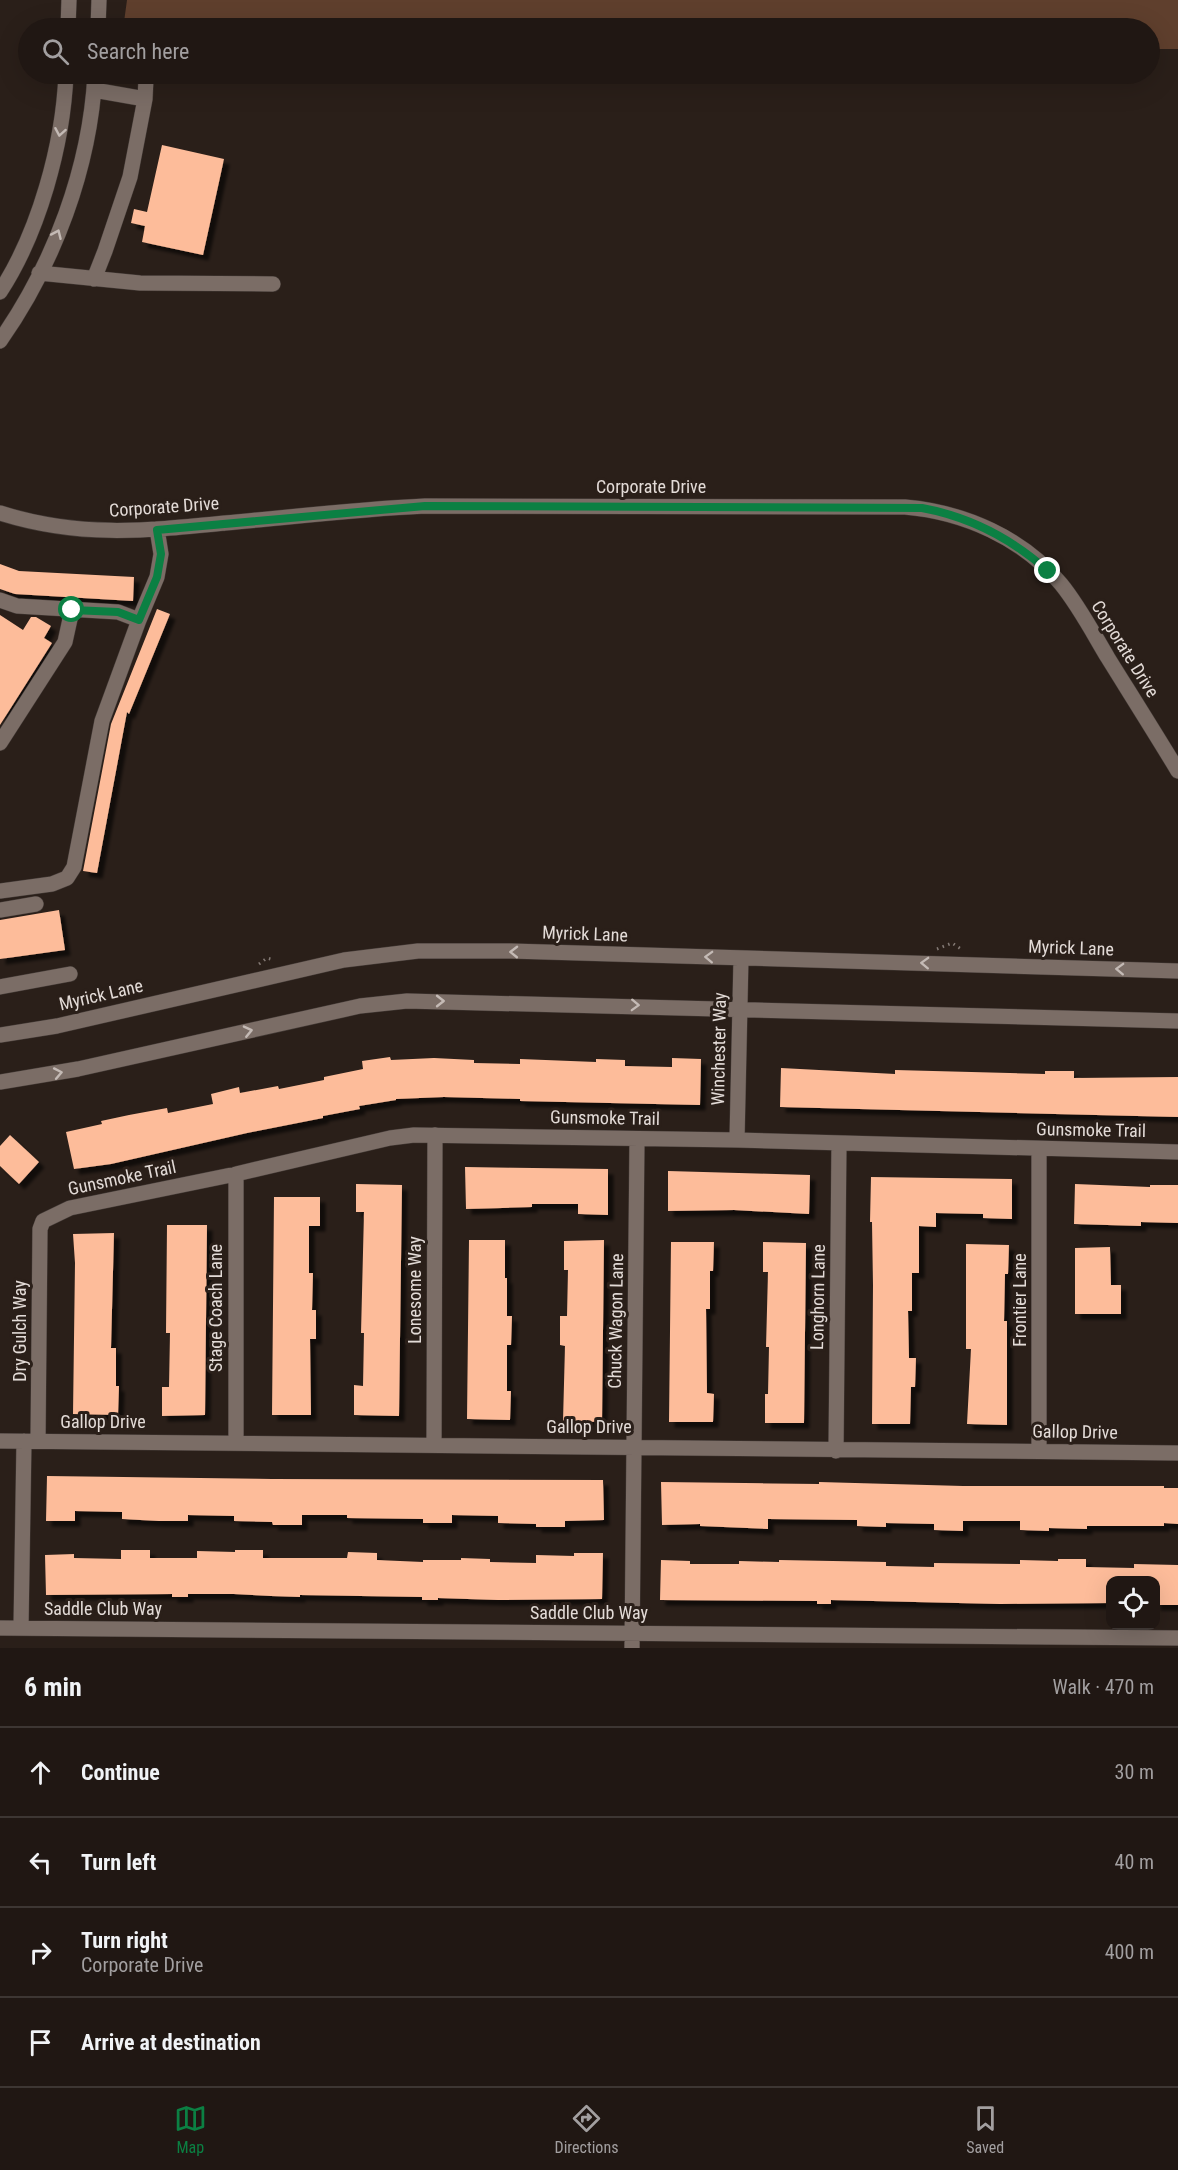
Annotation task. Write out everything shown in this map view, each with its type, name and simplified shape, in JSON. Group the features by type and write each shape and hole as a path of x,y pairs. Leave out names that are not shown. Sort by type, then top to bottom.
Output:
{"street":[{"path":"68,18 69,0"},
{"path":"98,18 99,0"},
{"path":"0,292 30,230 48,181 60,136 65,84"},
{"path":"0,341 39,273 69,204 85,145 94,84"},
{"path":"94,279 130,177 146,84"},
{"path":"94,90 145,99"},
{"path":"39,273 140,283 273,284"},
{"name":"Corporate Drive","path":"0,513 68,529 112,531 157,530 425,506 893,507 939,511 972,521 1003,537 1034,558 1061,584 1178,771"},
{"path":"0,891 52,884 67,878 74,867 102,721 157,577 161,554 157,530"},
{"path":"0,600 17,606 118,612 139,620"},
{"path":"0,743 65,642 72,610"},
{"path":"0,910 36,904"},
{"name":"Myrick Lane","path":"0,1035 57,1026 344,960 383,955 461,951 1178,971"},
{"name":"Winchester Way","path":"737,1140 741,958"},
{"path":"0,987 70,974"},
{"path":"0,1082 78,1069 384,1002 465,1000 1178,1021"},
{"name":"Gunsmoke Trail","path":"43,1221 70,1208 236,1174 390,1138 435,1135 737,1140 1178,1152"},
{"name":"Lonesome Way","path":"434,1445 435,1135"},
{"name":"Chuck Wagon Lane","path":"632,1640 637,1139"},
{"name":"Longhorn Lane","path":"836,1451 839,1143"},
{"name":"Frontier Lane","path":"1039,1149 1039,1451"},
{"name":"Stage Coach Lane","path":"236,1174 236,1442"},
{"name":"Dry Gulch Way","path":"21,1628 40,1229 43,1221"},
{"name":"Gallop Drive","path":"0,1441 1178,1453"},
{"name":"Saddle Club Way","path":"0,1628 632,1640 1178,1638"}],"shaded area":[{"path":"127,0 1178,0 1178,49 1160,49 1160,18 125,18"}],"building":[{"path":"162,145 224,159 203,255 142,242 145,226 131,223 134,209 147,212"},
{"path":"0,564 19,571 134,577 133,601 15,594 0,589"},
{"path":"157,609 170,614 129,714 127,712 97,873 83,871 111,724"},
{"path":"0,615 23,630 31,617 36,617 51,626 44,638 52,643 0,725"},
{"path":"59,910 65,950 0,959 0,920"},
{"path":"390,1057 391,1060 434,1058 474,1060 474,1063 520,1064 520,1059 596,1062 596,1059 625,1060 625,1066 672,1067 672,1058 701,1059 700,1105 444,1097 396,1099 359,1106 360,1109 323,1116 323,1118 111,1164 74,1169 66,1132 129,1115 167,1108 168,1113 213,1104 211,1094 239,1087 240,1093 278,1086 279,1089 324,1080 324,1077 363,1069 362,1061"},
{"path":"781,1068 895,1074 895,1070 1045,1074 1045,1071 1074,1071 1074,1078 1178,1077 1178,1117 780,1107"},
{"path":"10,1135 39,1162 19,1184 0,1166 0,1146"},
{"path":"465,1167 608,1169 608,1215 578,1214 578,1204 532,1204 532,1207 466,1209"},
{"path":"668,1171 810,1175 809,1214 734,1210 668,1211"},
{"path":"871,1177 1012,1179 1012,1219 983,1218 983,1214 936,1213 936,1227 919,1226 919,1273 912,1273 912,1311 908,1311 909,1358 916,1358 915,1387 911,1387 910,1424 872,1424"},
{"path":"356,1184 402,1185 399,1416 354,1415 354,1385 363,1386 364,1333 361,1333 364,1212 356,1212"},
{"path":"1075,1184 1150,1187 1150,1185 1178,1185 1178,1223 1141,1222 1141,1226 1074,1224"},
{"path":"274,1197 320,1197 320,1226 309,1226 309,1273 313,1273 312,1310 316,1310 316,1339 310,1339 311,1415 272,1415"},
{"path":"167,1225 207,1225 205,1415 162,1416 162,1387 169,1387 170,1333 166,1333"},
{"path":"114,1233 111,1348 116,1348 116,1386 119,1386 118,1415 73,1414 75,1263 73,1234"},
{"path":"469,1240 505,1240 507,1316 512,1316 511,1345 507,1345 507,1391 511,1391 510,1420 467,1419"},
{"path":"604,1240 602,1422 563,1421 565,1346 560,1345 560,1316 567,1316 568,1270 564,1270 564,1241"},
{"path":"671,1242 714,1242 713,1271 710,1271 710,1309 706,1309 707,1393 714,1394 713,1422 669,1422"},
{"path":"763,1242 806,1243 804,1423 765,1423 769,1347 766,1347 768,1272 763,1272"},
{"path":"966,1244 1009,1245 1008,1274 1005,1274 1004,1321 1007,1321 1007,1425 967,1424 971,1349 966,1349"},
{"path":"1110,1247 1111,1285 1121,1285 1121,1314 1075,1314 1075,1248"},
{"path":"47,1476 603,1480 604,1520 565,1521 565,1527 536,1527 536,1524 498,1523 498,1516 452,1515 452,1523 423,1523 423,1519 302,1515 302,1525 273,1525 272,1522 234,1521 234,1516 188,1515 188,1521 159,1521 122,1519 122,1512 75,1511 75,1521 46,1521"},
{"path":"661,1482 1164,1486 1164,1488 1178,1488 1178,1524 1087,1526 1087,1529 1049,1528 1049,1531 1020,1530 1020,1521 963,1521 963,1531 934,1530 934,1524 886,1523 886,1527 857,1526 857,1520 768,1519 768,1529 700,1526 700,1524 662,1525"},
{"path":"121,1550 150,1550 150,1558 197,1558 197,1551 263,1550 263,1558 347,1558 348,1552 377,1553 377,1560 423,1562 423,1560 461,1560 461,1558 490,1559 490,1562 536,1563 536,1555 574,1556 574,1553 603,1553 602,1599 438,1598 438,1600 422,1600 422,1597 300,1595 300,1597 234,1594 188,1594 188,1597 172,1597 172,1594 46,1595 45,1555 74,1554 74,1558 121,1559"},
{"path":"1058,1559 1086,1559 1086,1567 1134,1568 1134,1564 1178,1565 1178,1605 1160,1605 1160,1576 1106,1576 1106,1603 1000,1604 831,1600 831,1604 817,1604 817,1601 660,1600 661,1560 690,1561 690,1564 739,1564 739,1561 779,1562 779,1560 886,1562 886,1566 934,1567 934,1563 1020,1564 1020,1560 1058,1561"}],"route":[{"path":"72,610 118,612 139,620 157,577 161,554 157,530 399,507 922,508 956,516 987,528 1020,547 1048,571"}]}
